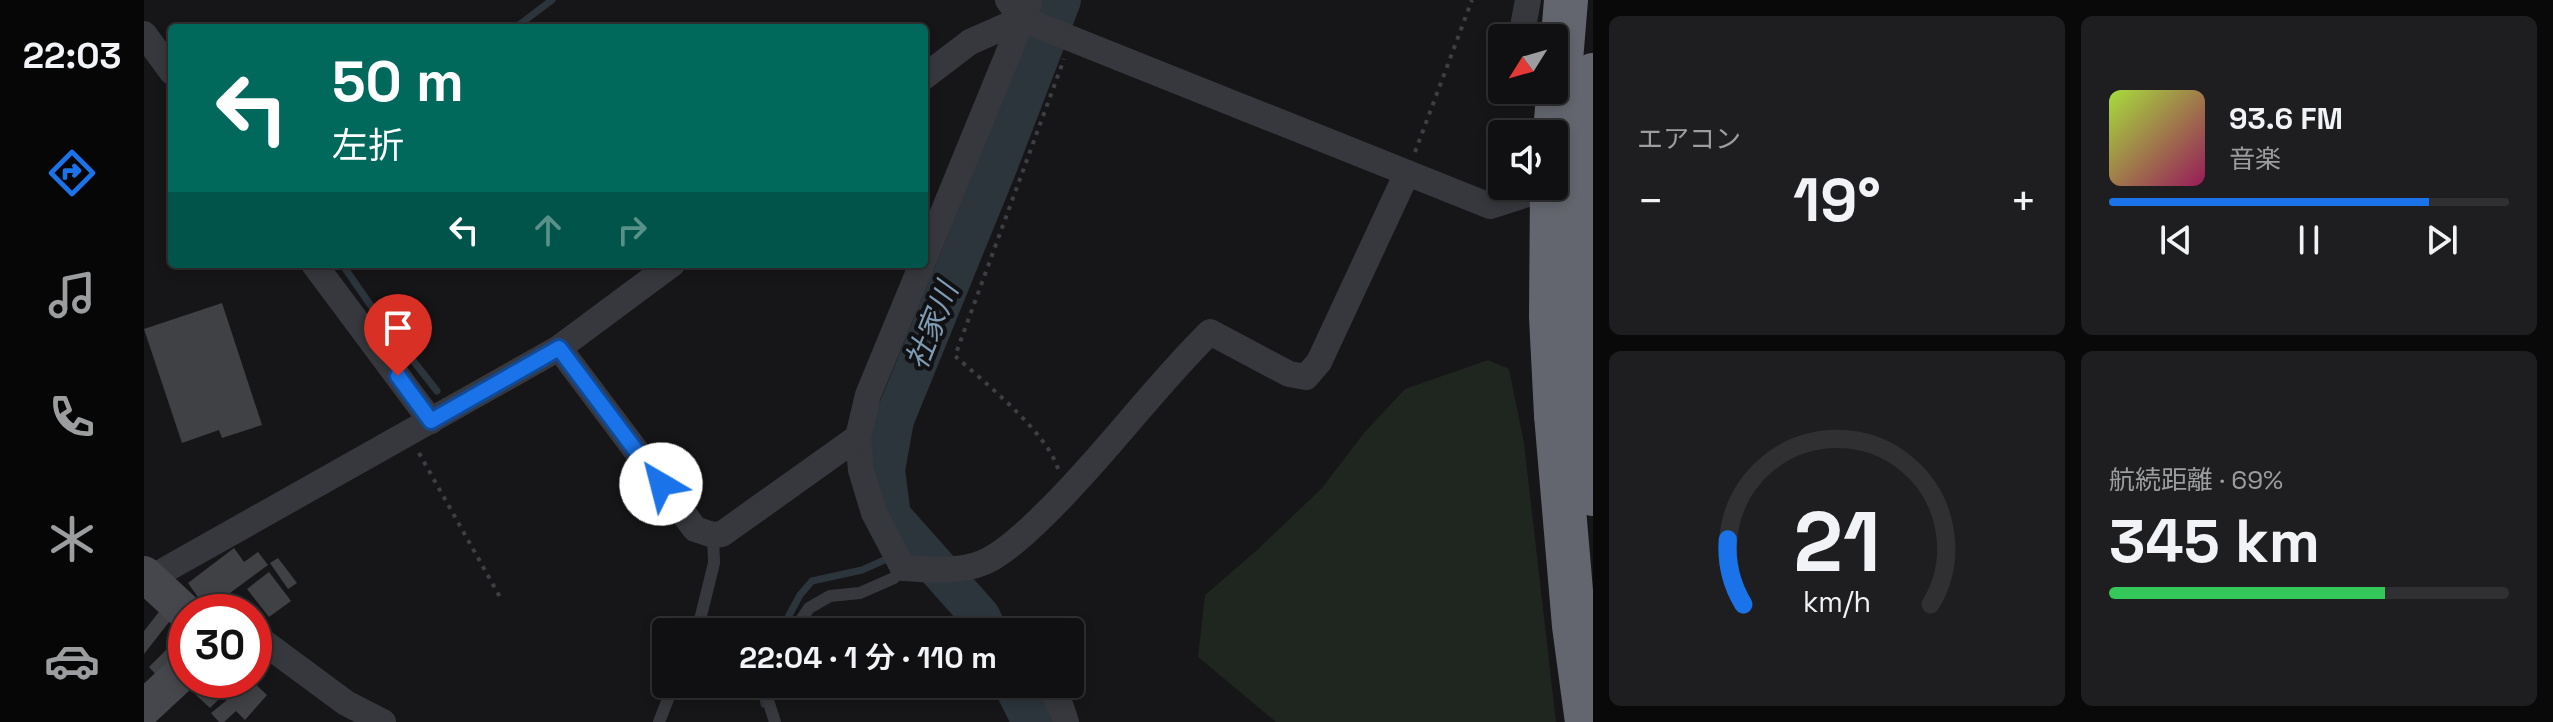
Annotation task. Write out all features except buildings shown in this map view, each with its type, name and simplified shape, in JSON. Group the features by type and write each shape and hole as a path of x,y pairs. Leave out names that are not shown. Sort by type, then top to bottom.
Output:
{"highway":[{"path":"1556,120 1566,0"},
{"path":"1587,722 1572,610 1572,412 1593,75"},
{"path":"1553,200 1551,317 1593,494"}],"main road":[{"path":"146,577 168,597"},
{"path":"144,708 168,686"}],"street":[{"path":"1524,24 1528,0"},
{"path":"1020,6 1071,39 1490,206 1509,200"},
{"path":"928,74 1020,6"},
{"path":"928,249 1020,6"},
{"path":"144,34 168,67"},
{"path":"1568,85 1593,102"},
{"path":"921,268 868,395 858,437 861,470 874,513 903,568 948,570 984,563 1027,532 1210,332 1289,374 1306,377 1319,362 1407,173"},
{"path":"1568,181 1593,173"},
{"path":"317,268 420,427"},
{"path":"146,577 559,348 667,268"},
{"path":"559,348 695,529 713,535 722,534 858,437"},
{"path":"272,648 346,703 383,722"},
{"path":"1056,698 1066,722"}],"lane":[{"path":"700,618 714,563 713,535"},
{"path":"802,618 809,608 830,596 860,593 894,578 903,568"},
{"path":"659,722 668,698"},
{"path":"768,698 775,722"}],"path":[{"path":"1407,173 1472,0"},
{"path":"1065,494 1055,459 1004,401 955,356 1071,39"},
{"path":"420,427 500,597"}],"shaded area":[{"path":"1488,360 1509,369 1524,443 1556,722 1276,722 1198,657 1205,595 1322,488 1364,433 1405,389"}],"waterway":[{"path":"520,24 552,0"},
{"name":"社家川","path":"981,618 891,516 885,470 894,420 1061,0"},
{"path":"345,268 437,391"},
{"path":"788,618 812,581 862,570 916,546"},
{"path":"763,698 764,704"},
{"name":"社家川","path":"1020,698 1032,722"}],"route":[{"path":"398,376 431,421 559,348 661,484"}]}
